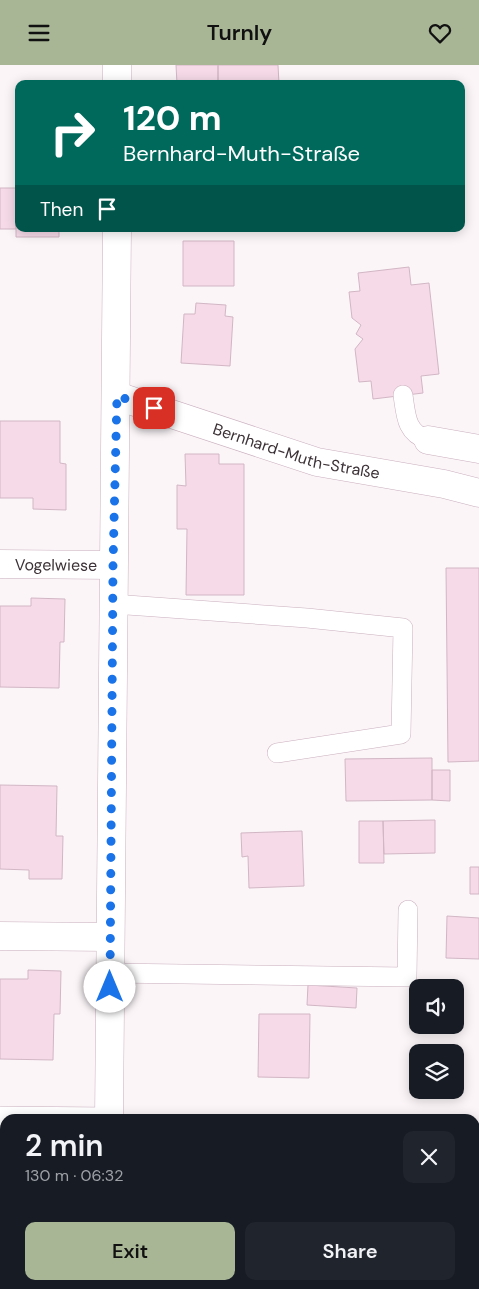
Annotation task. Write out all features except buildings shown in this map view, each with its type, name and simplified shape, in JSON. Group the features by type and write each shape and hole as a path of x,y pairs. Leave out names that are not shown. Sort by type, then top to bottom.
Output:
{"street":[{"path":"117,65 117,80"},
{"path":"109,1114 117,232"},
{"name":"Bernhard-Muth-Straße","path":"117,396 317,462 444,484 479,493"},
{"path":"428,440 479,449"},
{"name":"Vogelwiese","path":"0,565 113,565"},
{"path":"0,936 110,937"}],"lane":[{"path":"403,395 407,423 411,431 419,437 428,440"},
{"path":"113,604 307,618 402,628 401,734 277,753"},
{"path":"110,973 407,977 408,910"}],"route":[{"path":"110,987 113,565 117,396 154,408"}]}
